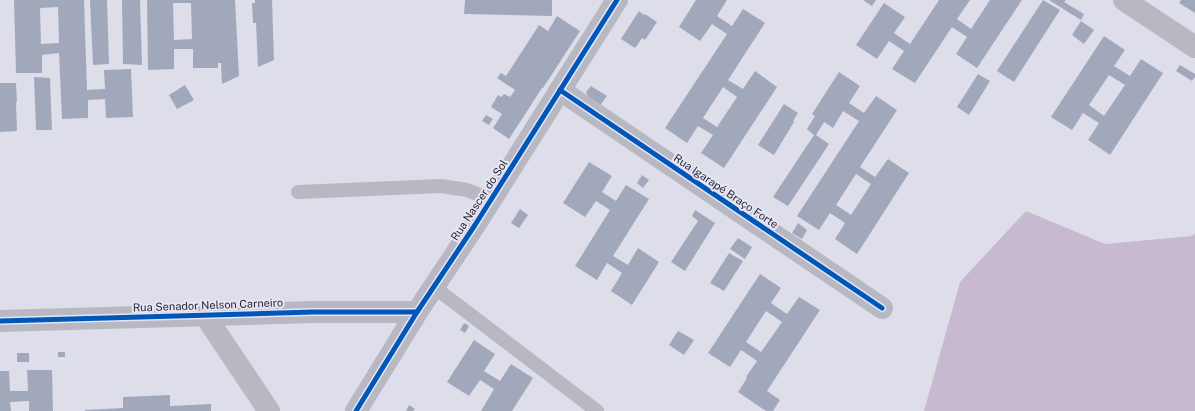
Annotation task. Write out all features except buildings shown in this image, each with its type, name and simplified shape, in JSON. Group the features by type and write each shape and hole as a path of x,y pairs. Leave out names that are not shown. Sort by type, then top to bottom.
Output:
{"street":[{"name":"Rua Nascer do Sol","path":"356,411 417,312 492,200 617,0"},
{"path":"1124,0 1195,47"},
{"name":"Rua Igarapé Braço Forte","path":"560,90 882,308"},
{"name":"Rua Senador Nelson Carneiro","path":"0,321 204,314 417,312"},
{"path":"204,314 269,411"}],"lane":[{"path":"298,192 441,186 467,190 492,200"},
{"path":"434,287 597,411"}],"shaded area":[{"path":"1026,211 1105,244 1192,236 1195,233 1195,411 924,411 960,282"}],"cycle path":[{"path":"356,411 417,312 475,225 617,0"},
{"path":"560,90 882,308"},
{"path":"0,321 313,312 417,312"}]}
